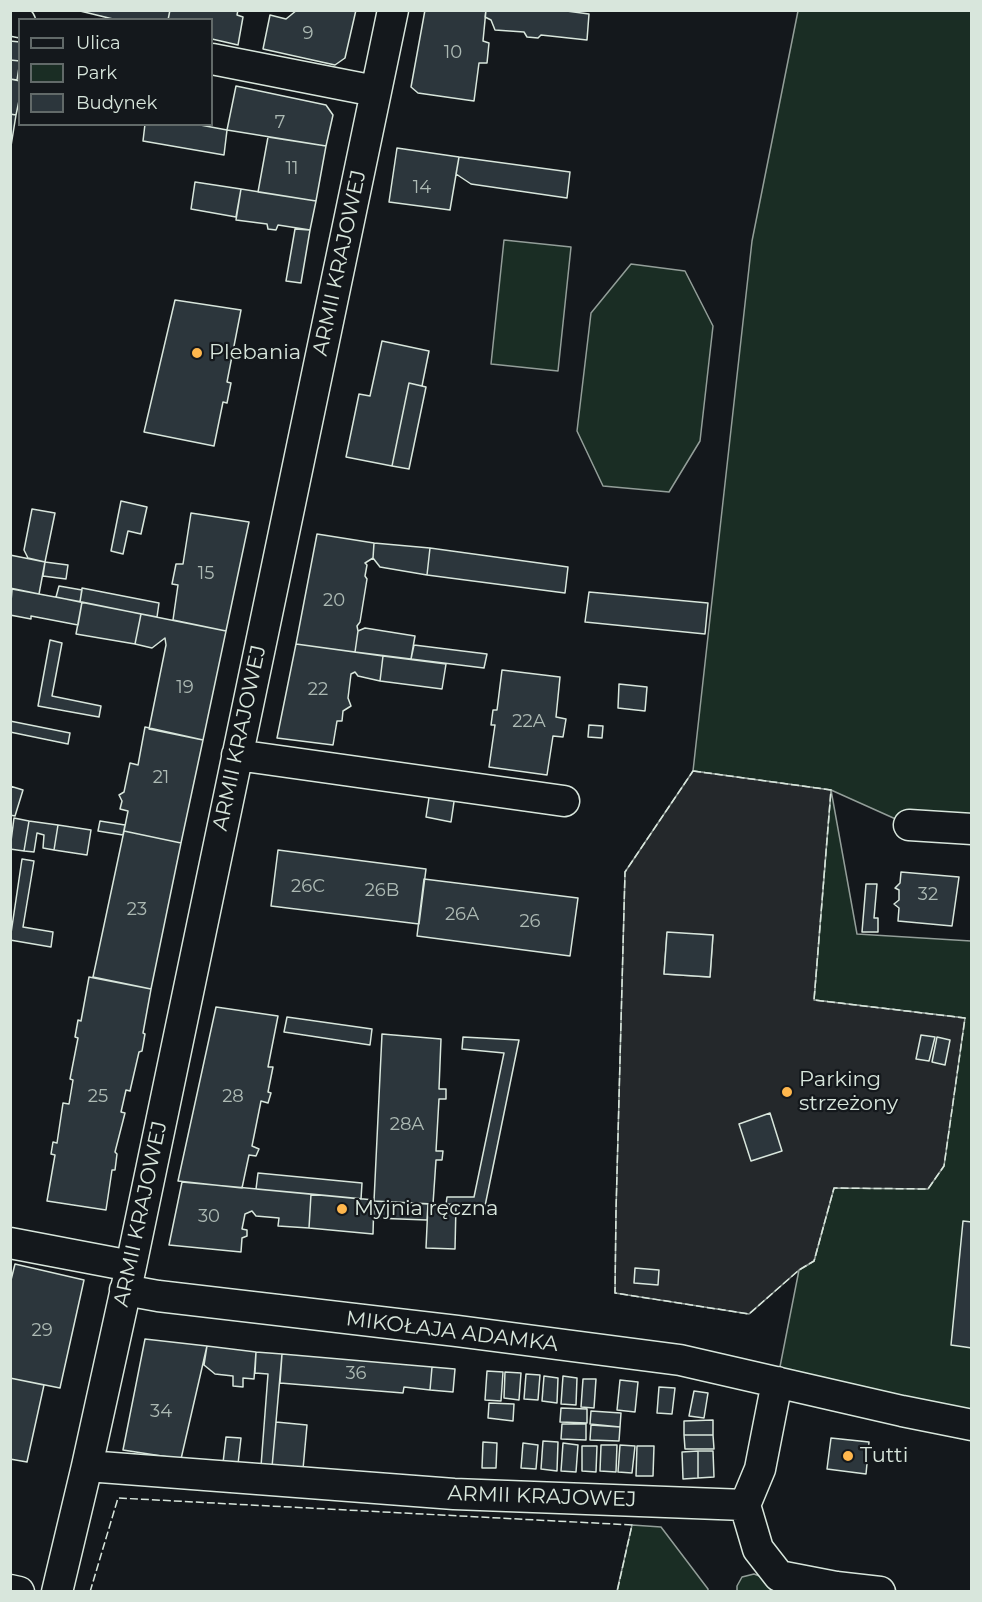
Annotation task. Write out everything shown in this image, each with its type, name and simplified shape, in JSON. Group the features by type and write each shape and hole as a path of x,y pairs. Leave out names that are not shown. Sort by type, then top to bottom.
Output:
{"street":[{"name":"ARMII KRAJOWEJ","path":"57,1592 128,1278 393,10"},
{"path":"213,59 375,91"},
{"path":"237,755 564,801"},
{"path":"909,825 972,829"},
{"name":"MIKOŁAJA ADAMKA","path":"10,1243 128,1278 158,1296 458,1330 680,1360 972,1425"},
{"path":"777,1382 760,1469 745,1505 758,1549 779,1576 836,1587 880,1592"},
{"name":"ARMII KRAJOWEJ","path":"87,1466 454,1494 745,1505"},
{"path":"10,1590 19,1592"}],"green space":[{"path":"798,11 971,11 971,829 909,825 831,790 693,771 752,241"},
{"path":"504,240 571,247 558,371 491,364"},
{"path":"631,264 685,271 713,326 700,441 669,492 603,486 577,431 591,313"},
{"path":"831,790 857,934 971,941 971,1425 777,1382 799,1270 814,1261 834,1188 965,1018 814,1000"},
{"path":"632,1525 661,1527 708,1591 617,1591"},
{"path":"754,1574 762,1577 781,1592 737,1592 737,1586 742,1577"}],"shaded area":[{"name":"Parking strzeżony","path":"693,771 831,790 814,1000 965,1018 944,1166 928,1189 834,1188 814,1261 799,1270 749,1314 615,1293 625,872","holes":["667,933 713,935 710,977 664,974"]}],"building":[{"path":"76,10 170,10 168,18 109,18"},
{"path":"170,10 238,10 237,15 243,17 238,45 213,39 213,18 168,18"},
{"path":"297,10 356,10 345,58 335,65 263,49 270,15 286,19"},
{"path":"425,10 486,10 483,41 489,43 487,63 479,63 474,101 418,93 411,87"},
{"path":"486,10 559,10 589,14 587,40 541,35 538,38 527,37 524,32 495,30 491,20 485,17"},
{"path":"10,41 18,42 18,61 10,60"},
{"path":"10,60 18,61 17,80 10,79"},
{"path":"10,79 18,81 18,106 16,115 10,114"},
{"path":"236,86 326,105 333,115 326,146 227,130"},
{"path":"10,114 16,115 11,146 10,146"},
{"path":"145,126 206,126 227,130 224,155 143,141"},
{"path":"268,137 326,146 316,201 258,192"},
{"path":"397,148 459,157 450,210 389,202"},
{"path":"459,157 570,172 567,198 471,184 456,174"},
{"path":"195,182 241,189 236,217 191,209"},
{"path":"241,189 316,201 310,230 278,225 276,230 268,229 267,224 236,220"},
{"path":"295,229 310,230 301,283 286,281"},
{"name":"Plebania","path":"175,300 241,310 227,382 231,383 227,403 223,402 214,446 144,432"},
{"path":"382,341 429,351 422,386 409,383 392,466 346,457 359,394 370,396"},
{"path":"409,383 426,387 409,469 392,466"},
{"path":"121,501 147,507 141,534 128,531 123,554 111,551"},
{"path":"32,509 55,513 45,562 28,558 24,550"},
{"path":"191,513 249,522 226,631 173,620 178,585 172,584 176,564 183,564"},
{"path":"317,534 374,543 373,558 365,563 367,579 360,622 357,626 355,652 296,644"},
{"path":"374,543 430,548 427,575 380,567 373,558"},
{"path":"430,548 568,567 565,593 427,575"},
{"path":"10,555 45,562 39,594 10,588"},
{"path":"45,562 68,565 66,579 43,576"},
{"path":"59,586 82,590 80,602 56,597"},
{"path":"82,588 159,603 157,617 80,602"},
{"path":"12,589 82,602 78,625 31,616 31,619 10,615"},
{"path":"589,592 708,603 705,634 585,622"},
{"path":"82,602 141,614 135,644 76,634"},
{"path":"141,614 226,631 203,740 149,729 166,645 165,638 152,648 135,644"},
{"path":"365,628 415,636 411,659 355,652 358,631"},
{"path":"50,640 62,643 52,696 101,706 99,717 38,706"},
{"path":"296,644 383,656 380,681 358,676 355,672 351,674 348,698 351,706 343,711 342,721 337,721 333,745 277,738"},
{"path":"414,645 487,654 484,668 411,659"},
{"path":"383,656 446,664 442,689 380,681"},
{"path":"502,670 560,677 556,717 566,719 563,737 553,736 547,775 489,767 495,725 491,725 493,710 497,710"},
{"path":"619,684 647,687 645,711 618,708"},
{"path":"10,721 70,733 68,744 10,732"},
{"path":"589,725 603,726 602,738 588,737"},
{"path":"145,727 203,740 181,843 124,831 128,811 120,809 122,801 119,795 124,792 130,763 138,765"},
{"path":"10,786 23,790 15,816 10,815"},
{"path":"430,791 455,795 451,822 426,817"},
{"path":"14,818 29,821 24,851 10,849"},
{"path":"29,821 58,825 54,850 43,848 44,835 37,833 34,852 24,851"},
{"path":"100,821 125,825 123,835 98,831"},
{"path":"58,825 91,830 87,855 54,850"},
{"path":"124,831 181,843 151,989 93,977"},
{"path":"278,850 426,869 419,924 271,906"},
{"path":"22,859 34,861 23,927 53,932 51,947 10,940"},
{"path":"901,872 959,877 952,926 898,921 899,908 894,904 899,900 899,890 895,888 900,883"},
{"path":"424,879 578,898 570,956 417,936"},
{"path":"866,884 877,884 874,918 878,918 878,932 862,932"},
{"path":"667,932 713,935 710,977 664,974"},
{"path":"89,977 151,989 142,1051 139,1052 130,1091 126,1090 121,1112 125,1113 115,1152 117,1154 115,1170 112,1170 106,1210 47,1201 55,1155 51,1154 53,1142 57,1143 63,1103 69,1104 73,1080 70,1079 78,1038 75,1037 78,1020 81,1021"},
{"path":"216,1007 278,1016 268,1067 273,1067 268,1092 271,1093 268,1103 261,1101 252,1146 259,1149 256,1156 249,1155 242,1188 178,1181"},
{"path":"287,1017 372,1029 370,1045 284,1032"},
{"path":"382,1034 441,1039 439,1089 446,1089 446,1099 439,1099 436,1151 443,1151 442,1160 436,1160 433,1204 374,1201"},
{"path":"921,1035 935,1037 929,1061 916,1059"},
{"path":"463,1037 519,1040 485,1206 446,1204 447,1197 474,1197 504,1053 462,1049"},
{"path":"937,1037 950,1040 945,1065 932,1062"},
{"path":"770,1113 782,1151 751,1161 739,1124"},
{"path":"258,1173 362,1183 361,1199 256,1189"},
{"path":"182,1182 311,1194 309,1228 278,1226 279,1218 256,1216 252,1211 245,1214 242,1229 247,1230 247,1236 242,1238 241,1252 169,1245"},
{"name":"Myjnia ręczna","path":"311,1194 374,1200 373,1234 309,1228"},
{"path":"374,1201 428,1204 427,1220 373,1218"},
{"path":"428,1204 456,1205 455,1249 426,1248"},
{"path":"963,1221 972,1222 972,1348 951,1345"},
{"path":"15,1264 84,1280 60,1388 10,1378 10,1284"},
{"path":"635,1268 659,1270 658,1285 634,1283"},
{"path":"145,1339 207,1346 181,1459 123,1450"},
{"path":"207,1346 256,1352 254,1379 243,1378 243,1387 233,1386 233,1376 215,1374 204,1365"},
{"path":"256,1352 282,1354 272,1467 261,1466 268,1374 255,1373"},
{"path":"282,1354 432,1367 430,1390 404,1387 403,1393 280,1383"},
{"path":"432,1367 455,1369 453,1392 430,1390"},
{"path":"487,1371 503,1372 501,1401 485,1400"},
{"path":"505,1372 521,1373 519,1400 504,1398"},
{"path":"526,1374 540,1375 538,1400 524,1399"},
{"path":"544,1376 558,1378 557,1403 542,1401"},
{"path":"563,1376 577,1378 576,1405 561,1404"},
{"path":"10,1378 44,1385 27,1462 10,1459"},
{"path":"583,1379 596,1379 594,1408 581,1407"},
{"path":"620,1380 638,1382 635,1412 617,1410"},
{"path":"659,1387 675,1388 672,1414 657,1413"},
{"path":"694,1391 708,1393 704,1418 689,1416"},
{"path":"489,1403 514,1404 513,1421 488,1418"},
{"path":"561,1408 587,1409 587,1423 560,1422"},
{"path":"591,1411 621,1413 620,1427 590,1424"},
{"path":"713,1420 713,1435 684,1435 684,1421"},
{"path":"276,1422 307,1425 303,1469 272,1467"},
{"path":"562,1424 586,1424 586,1440 561,1439"},
{"path":"591,1425 620,1427 619,1441 590,1440"},
{"path":"684,1435 713,1435 714,1449 685,1449"},
{"path":"226,1437 241,1438 238,1464 223,1463"},
{"name":"Tutti","path":"831,1438 869,1442 866,1474 827,1469"},
{"path":"543,1441 558,1442 557,1471 541,1469"},
{"path":"483,1442 497,1443 496,1468 482,1468"},
{"path":"523,1443 538,1445 536,1469 521,1468"},
{"path":"563,1443 578,1445 576,1472 561,1471"},
{"path":"601,1445 617,1445 616,1472 600,1471"},
{"path":"620,1445 635,1446 632,1473 618,1472"},
{"path":"582,1446 597,1446 596,1472 582,1471"},
{"path":"637,1446 654,1446 653,1476 636,1476"},
{"path":"698,1451 713,1451 714,1477 698,1478"},
{"path":"698,1451 698,1478 683,1479 682,1452"}],"fence":[{"path":"693,771 831,790 814,1000 965,1018 944,1166 928,1189 834,1188 814,1261 799,1270 749,1314 615,1293 625,872 693,771"},
{"path":"90,1592 118,1498 632,1525 617,1592"}],"place":[{"name":"Plebania","path":"197,353"},
{"name":"Parking strzeżony","path":"787,1092"},
{"name":"Myjnia ręczna","path":"342,1209"},
{"name":"Tutti","path":"848,1456"}]}
